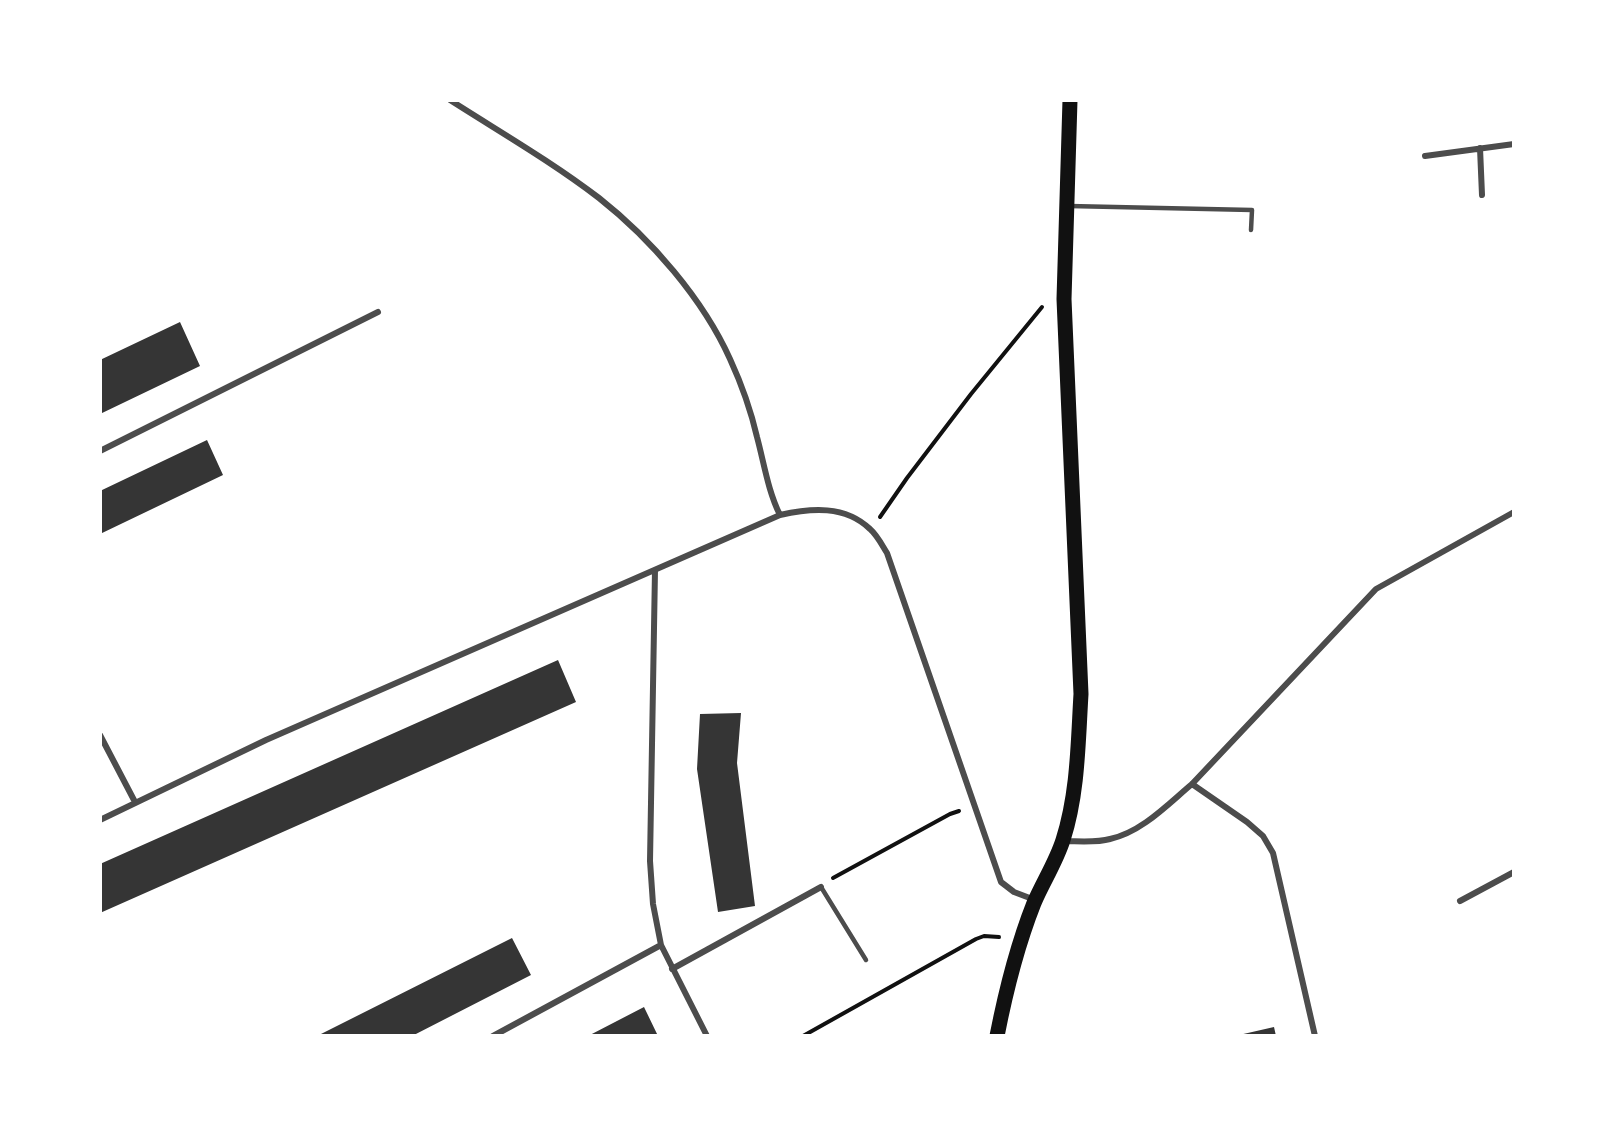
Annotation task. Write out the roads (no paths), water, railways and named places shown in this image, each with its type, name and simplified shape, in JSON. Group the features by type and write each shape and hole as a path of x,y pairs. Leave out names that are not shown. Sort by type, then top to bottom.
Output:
{"main road":[{"path":"997,1035 1007,983 1020,939 1035,900 1063,842 1072,807 1077,760 1081,694 1064,299 1070,100"}],"street":[{"path":"450,100 570,177 600,199 629,224 688,289 713,324 731,361 756,433 772,500 780,515"},
{"path":"1425,156 1514,144"},
{"path":"1480,148 1482,195"},
{"path":"100,451 378,312"},
{"path":"100,820 266,740 780,515 807,509 824,509 842,513 871,530 887,553 1001,882 1014,892 1035,900"},
{"path":"1063,842 1107,840 1130,832 1160,811 1191,784 1376,589 1514,512"},
{"path":"655,570 650,861 653,904 661,945 707,1035"},
{"path":"100,735 135,802"},
{"path":"1191,784 1247,822 1263,836 1273,853 1316,1035"},
{"path":"1460,901 1514,872"},
{"path":"672,969 821,887"},
{"path":"493,1035 661,945"}],"lane":[{"path":"1067,206 1252,210 1251,230"},
{"path":"821,887 866,960"}]}
